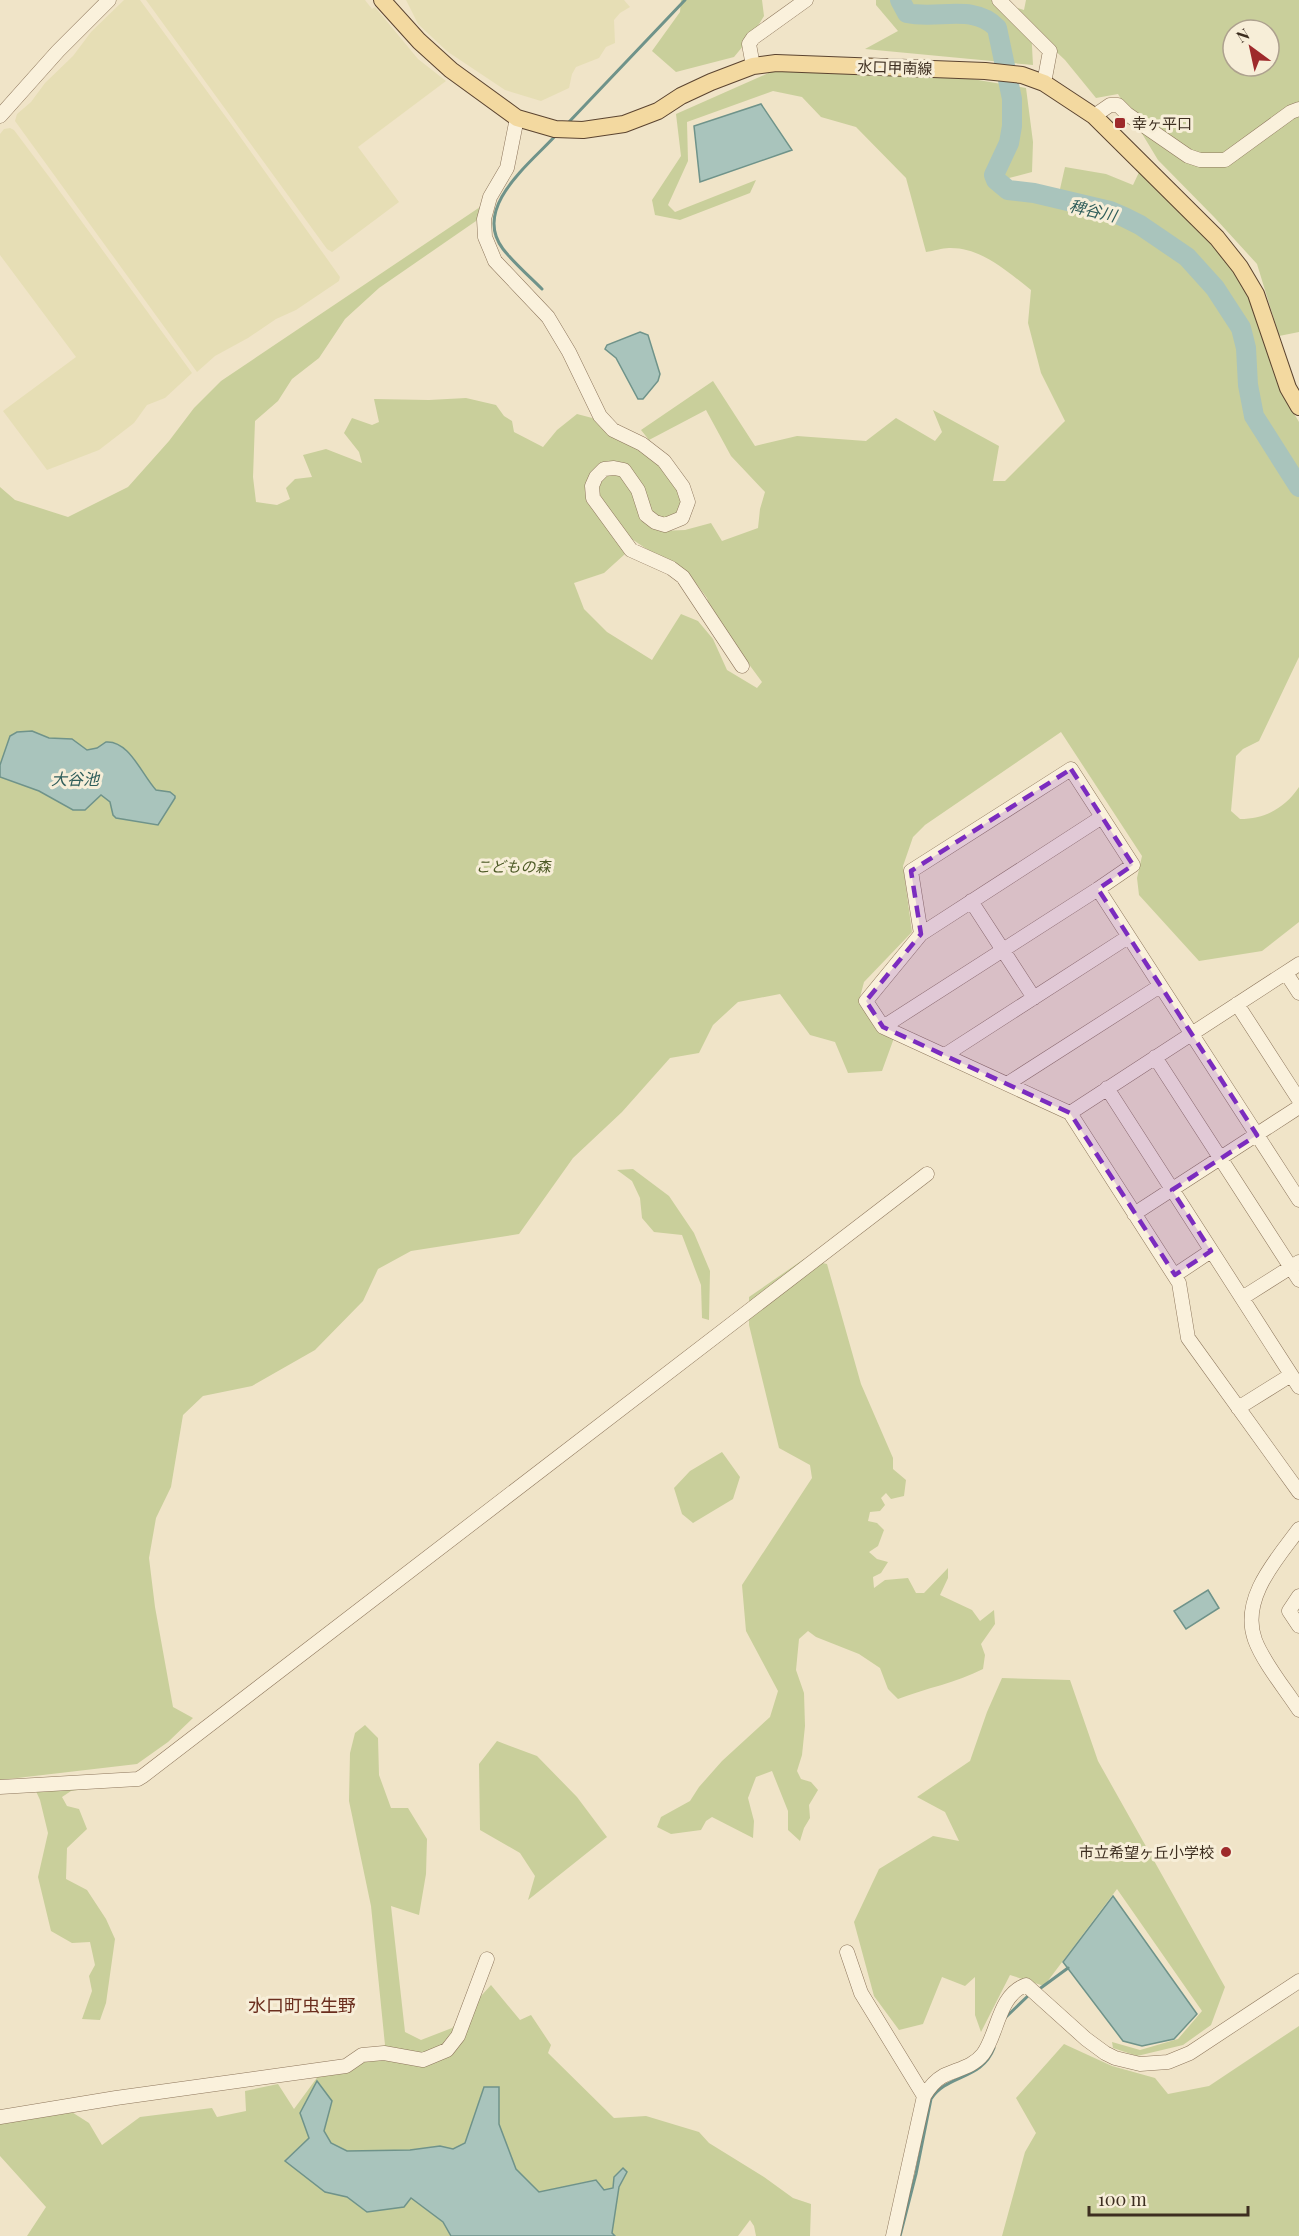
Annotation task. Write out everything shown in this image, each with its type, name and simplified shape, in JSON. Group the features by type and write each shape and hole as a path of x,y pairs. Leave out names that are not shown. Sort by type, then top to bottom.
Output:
{"main road":[{"name":"水口甲南線","path":"382,0 418,41 451,70 517,118 562,129 602,128 624,124 658,111 681,96 711,82 753,66 776,63 985,71 1022,75 1044,83 1094,116 1217,238 1240,267 1256,294 1287,388 1299,407"}],"street":[{"path":"0,116 58,51 109,0"},
{"path":"753,66 749,44 753,38 806,0"},
{"path":"999,0 1050,51 1044,83"},
{"path":"1094,116 1110,105 1118,105 1127,114 1188,156 1200,160 1225,160 1291,112 1299,109"},
{"path":"517,118 507,168 490,197 484,219 485,237 495,261 548,317 569,352 600,416 613,430 642,444 664,462 683,487 688,502 687,510 682,518 665,525 655,522 646,515 638,490 624,470 614,468 604,470 596,477 592,486 593,498 632,550 671,568 683,577 742,666"},
{"path":"883,1027 1133,865 1071,769 912,871 921,934"},
{"path":"1102,817 921,934 866,1001 883,1027 1070,1113 1175,1275 1182,1293 1188,1338 1299,1492"},
{"path":"1098,889 1299,1200"},
{"path":"971,901 1034,998"},
{"path":"945,1055 1128,937"},
{"path":"1070,1113 1299,964"},
{"path":"1286,972 1299,993"},
{"path":"1007,1084 1160,986"},
{"path":"1237,1004 1299,1100"},
{"path":"1155,1057 1221,1158 1295,1264 1299,1280"},
{"path":"1107,1088 1295,1381 1239,1408"},
{"path":"1134,1214 1299,1107"},
{"path":"0,1787 138,1779 143,1776 927,1174"},
{"path":"1175,1275 1211,1251"},
{"path":"1242,1298 1295,1264"},
{"path":"1299,1529 1256,1593 1251,1614 1252,1629 1259,1648 1299,1710"},
{"path":"1299,1596 1289,1611 1299,1626"},
{"path":"847,1952 861,1993 924,2096"},
{"path":"0,2117 346,2066 362,2055 384,2053 423,2060 447,2050 458,2036 488,1959"},
{"path":"893,2236 924,2096 932,2084 942,2077 973,2064 981,2057 1003,2008 1018,1988 1026,1985 1105,2053 1130,2062 1154,2063 1168,2062 1190,2053 1299,1982"}],"highlighted area":[{"path":"1071,769 1133,865 1098,889 1257,1135 1172,1190 1211,1251 1175,1275 1070,1113 883,1027 866,1001 921,934 911,871"}],"shaded area":[{"path":"124,0 140,0 340,277 339,281 296,310 276,319 215,356 197,372 15,121 17,114 73,56 91,32"},
{"path":"146,0 365,0 372,9 375,7 418,59 446,81 358,147 399,202 332,252 327,249"},
{"path":"406,0 624,0 630,7 614,20 615,43 606,47 599,58 576,67 569,88 541,101 505,90 448,52 418,24"},
{"path":"4,129 14,130 50,178 192,373 165,398 147,405 134,423 99,450 47,470 3,411 76,357 0,255 0,134"}],"green space":[{"path":"681,0 762,0 764,16 734,57 676,72 652,51 680,12"},
{"path":"876,0 991,0 1024,10 1026,0 1299,0 1299,332 1279,336 1257,264 1158,160 1118,94 1096,98 1065,60 1031,28 1033,65 865,49 898,31 876,5"},
{"name":"こどもの森","path":"773,71 925,71 1026,88 1033,142 1032,172 1009,178 1012,187 1060,189 1065,167 1106,174 1133,185 1141,168 1213,244 1242,281 1257,315 1285,398 1299,422 1299,657 1259,741 1243,749 1236,756 1231,811 1240,819 1258,817 1281,806 1299,787 1299,922 1262,951 1199,961 1139,895 1137,878 1142,856 1061,732 925,825 913,837 903,866 912,932 864,982 859,1001 879,1031 894,1038 882,1071 848,1073 835,1042 810,1035 780,994 738,1002 713,1025 699,1053 670,1058 622,1112 573,1158 519,1234 411,1251 378,1269 363,1301 315,1350 252,1386 203,1396 183,1415 171,1487 156,1518 149,1558 155,1607 173,1707 193,1718 168,1742 137,1764 0,1780 0,487 15,500 68,517 128,487 169,441 194,408 221,381 483,205 476,221 379,288 345,319 319,358 292,379 278,401 255,421 253,477 256,502 277,505 290,499 286,488 295,479 312,477 303,455 326,449 362,463 359,452 344,433 352,418 372,425 379,422 374,399 466,398 496,405 504,416 512,421 514,432 543,447 557,430 577,414 596,419 613,437 649,453 665,468 685,498 677,515 669,520 659,521 648,510 645,492 632,471 614,462 595,471 589,480 586,501 607,525 625,554 604,573 574,583 584,609 607,632 652,660 681,614 698,621 713,639 727,670 757,688 762,682 712,614 707,598 689,574 626,535 615,517 599,502 594,489 600,478 614,472 630,479 642,521 660,531 685,530 711,523 722,541 758,528 765,492 731,456 706,410 649,440 641,430 713,381 755,446 797,436 866,441 896,418 935,441 942,432 933,410 999,446 993,481 1005,481 1065,421 1041,373 1028,323 1031,290 993,262 972,252 944,248 926,252 906,178 856,127 821,117 802,97 773,91 687,122 688,161 668,205 675,212 756,180 750,193 680,220 655,215 652,200 681,156 676,114"},
{"path":"633,1169 669,1196 694,1233 710,1271 709,1320 702,1318 701,1285 682,1235 654,1232 642,1218 640,1198 632,1181 617,1170"},
{"path":"804,1259 827,1264 861,1384 893,1458 893,1469 906,1480 904,1496 891,1499 886,1493 881,1498 885,1505 880,1511 870,1512 868,1521 877,1523 884,1530 878,1546 869,1552 877,1559 888,1562 881,1573 873,1577 874,1588 885,1580 908,1578 916,1593 924,1593 948,1568 948,1578 940,1595 972,1610 980,1621 994,1610 995,1624 981,1644 985,1655 983,1669 898,1699 888,1689 880,1668 859,1654 816,1637 808,1631 799,1639 796,1670 804,1693 805,1726 802,1755 797,1771 801,1779 811,1782 818,1790 809,1805 810,1818 800,1841 788,1830 788,1811 772,1771 756,1777 748,1798 754,1821 753,1838 712,1817 706,1821 701,1830 671,1834 657,1827 661,1817 690,1801 722,1761 770,1717 778,1691 746,1631 742,1585 812,1478 810,1465 779,1448 749,1325 749,1297"},
{"path":"722,1452 740,1477 733,1499 693,1523 682,1514 674,1488 690,1471"},
{"path":"1002,1678 1070,1680 1098,1761 1225,1987 1211,2025 1183,2045 1137,2056 1113,2048 1112,2042 1140,2050 1178,2039 1202,2011 1117,1889 1044,1986 1010,1975 981,2032 975,2015 975,1977 965,1986 942,1977 923,2024 899,2030 874,1996 854,1922 879,1869 933,1836 959,1841 945,1812 917,1797 970,1761"},
{"path":"365,1725 378,1738 379,1775 391,1808 408,1808 427,1839 426,1874 419,1915 391,1906 405,2032 421,2040 452,2028 491,1985 520,2020 531,2015 551,2045 548,2053 614,2118 646,2116 699,2132 709,2143 793,2198 811,2204 810,2236 756,2236 750,2220 738,2236 615,2236 612,2233 619,2187 627,2172 614,2177 613,2188 604,2190 595,2180 539,2192 516,2169 499,2124 499,2087 484,2087 465,2143 453,2149 439,2146 410,2150 347,2151 331,2143 324,2131 332,2101 309,2138 285,2160 325,2192 347,2197 367,2212 411,2198 443,2222 451,2236 27,2236 46,2207 0,2156 0,2124 67,2109 89,2123 102,2145 140,2117 212,2108 217,2117 246,2111 245,2091 278,2084 294,2109 319,2075 352,2066 385,2045 371,1906 349,1801 350,1753 355,1733"},
{"path":"497,1741 537,1756 577,1797 607,1837 528,1900 535,1876 520,1853 480,1830 479,1764"},
{"path":"113,1785 71,1791 62,1797 67,1806 79,1809 87,1829 67,1848 66,1879 87,1890 106,1919 115,1939 106,2003 100,2020 82,2019 92,1991 89,1976 95,1965 90,1942 72,1943 51,1931 38,1877 48,1833 35,1789"},
{"path":"1299,2026 1299,2236 1002,2236 1025,2152 1036,2133 1016,2098 1064,2044 1112,2066 1155,2078 1168,2094 1209,2086"}],"water":[{"path":"761,104 792,150 700,182 694,126"},
{"path":"640,332 648,335 660,374 658,381 643,399 638,399 616,358 605,349 607,345"},
{"name":"大谷池","path":"32,731 49,738 72,739 87,750 97,748 106,742 114,743 128,752 156,790 170,792 175,798 158,825 116,818 110,802 101,795 85,810 73,810 39,791 0,777 0,765 10,736 17,732"},
{"path":"1208,1590 1219,1608 1186,1629 1174,1611"},
{"path":"1113,1896 1197,2014 1174,2039 1142,2046 1123,2041 1063,1962"},
{"path":"317,2081 332,2101 324,2131 331,2143 347,2151 410,2150 440,2146 453,2149 465,2143 484,2087 499,2087 499,2124 516,2169 539,2192 596,2180 604,2190 613,2188 614,2177 623,2168 627,2172 619,2187 612,2233 615,2236 451,2236 443,2222 411,2198 404,2207 367,2212 347,2197 325,2192 285,2161 309,2138 300,2113"}],"waterway":[{"path":"568,123 685,0"},
{"name":"稗谷川","path":"900,0 907,13 966,14 988,20 997,28 1012,99 1012,126 1009,143 994,175 996,180 1008,190 1034,193 1110,211 1124,217 1140,225 1187,257 1215,288 1241,328 1246,348 1248,385 1254,416 1299,487"},
{"path":"542,289 503,249 495,233 494,217 499,202 509,186 557,134"},
{"path":"1038,1990 1068,1968"},
{"path":"1006,2017 1030,1994"},
{"path":"900,2236 916,2174 931,2099 946,2085 981,2066 989,2058 994,2048"}],"place":[{"name":"幸ヶ平口","path":"1120,123"},
{"name":"市立希望ヶ丘小学校","path":"1226,1852"}],"district":[{"name":"水口町虫生野","path":"302,2005"}]}
